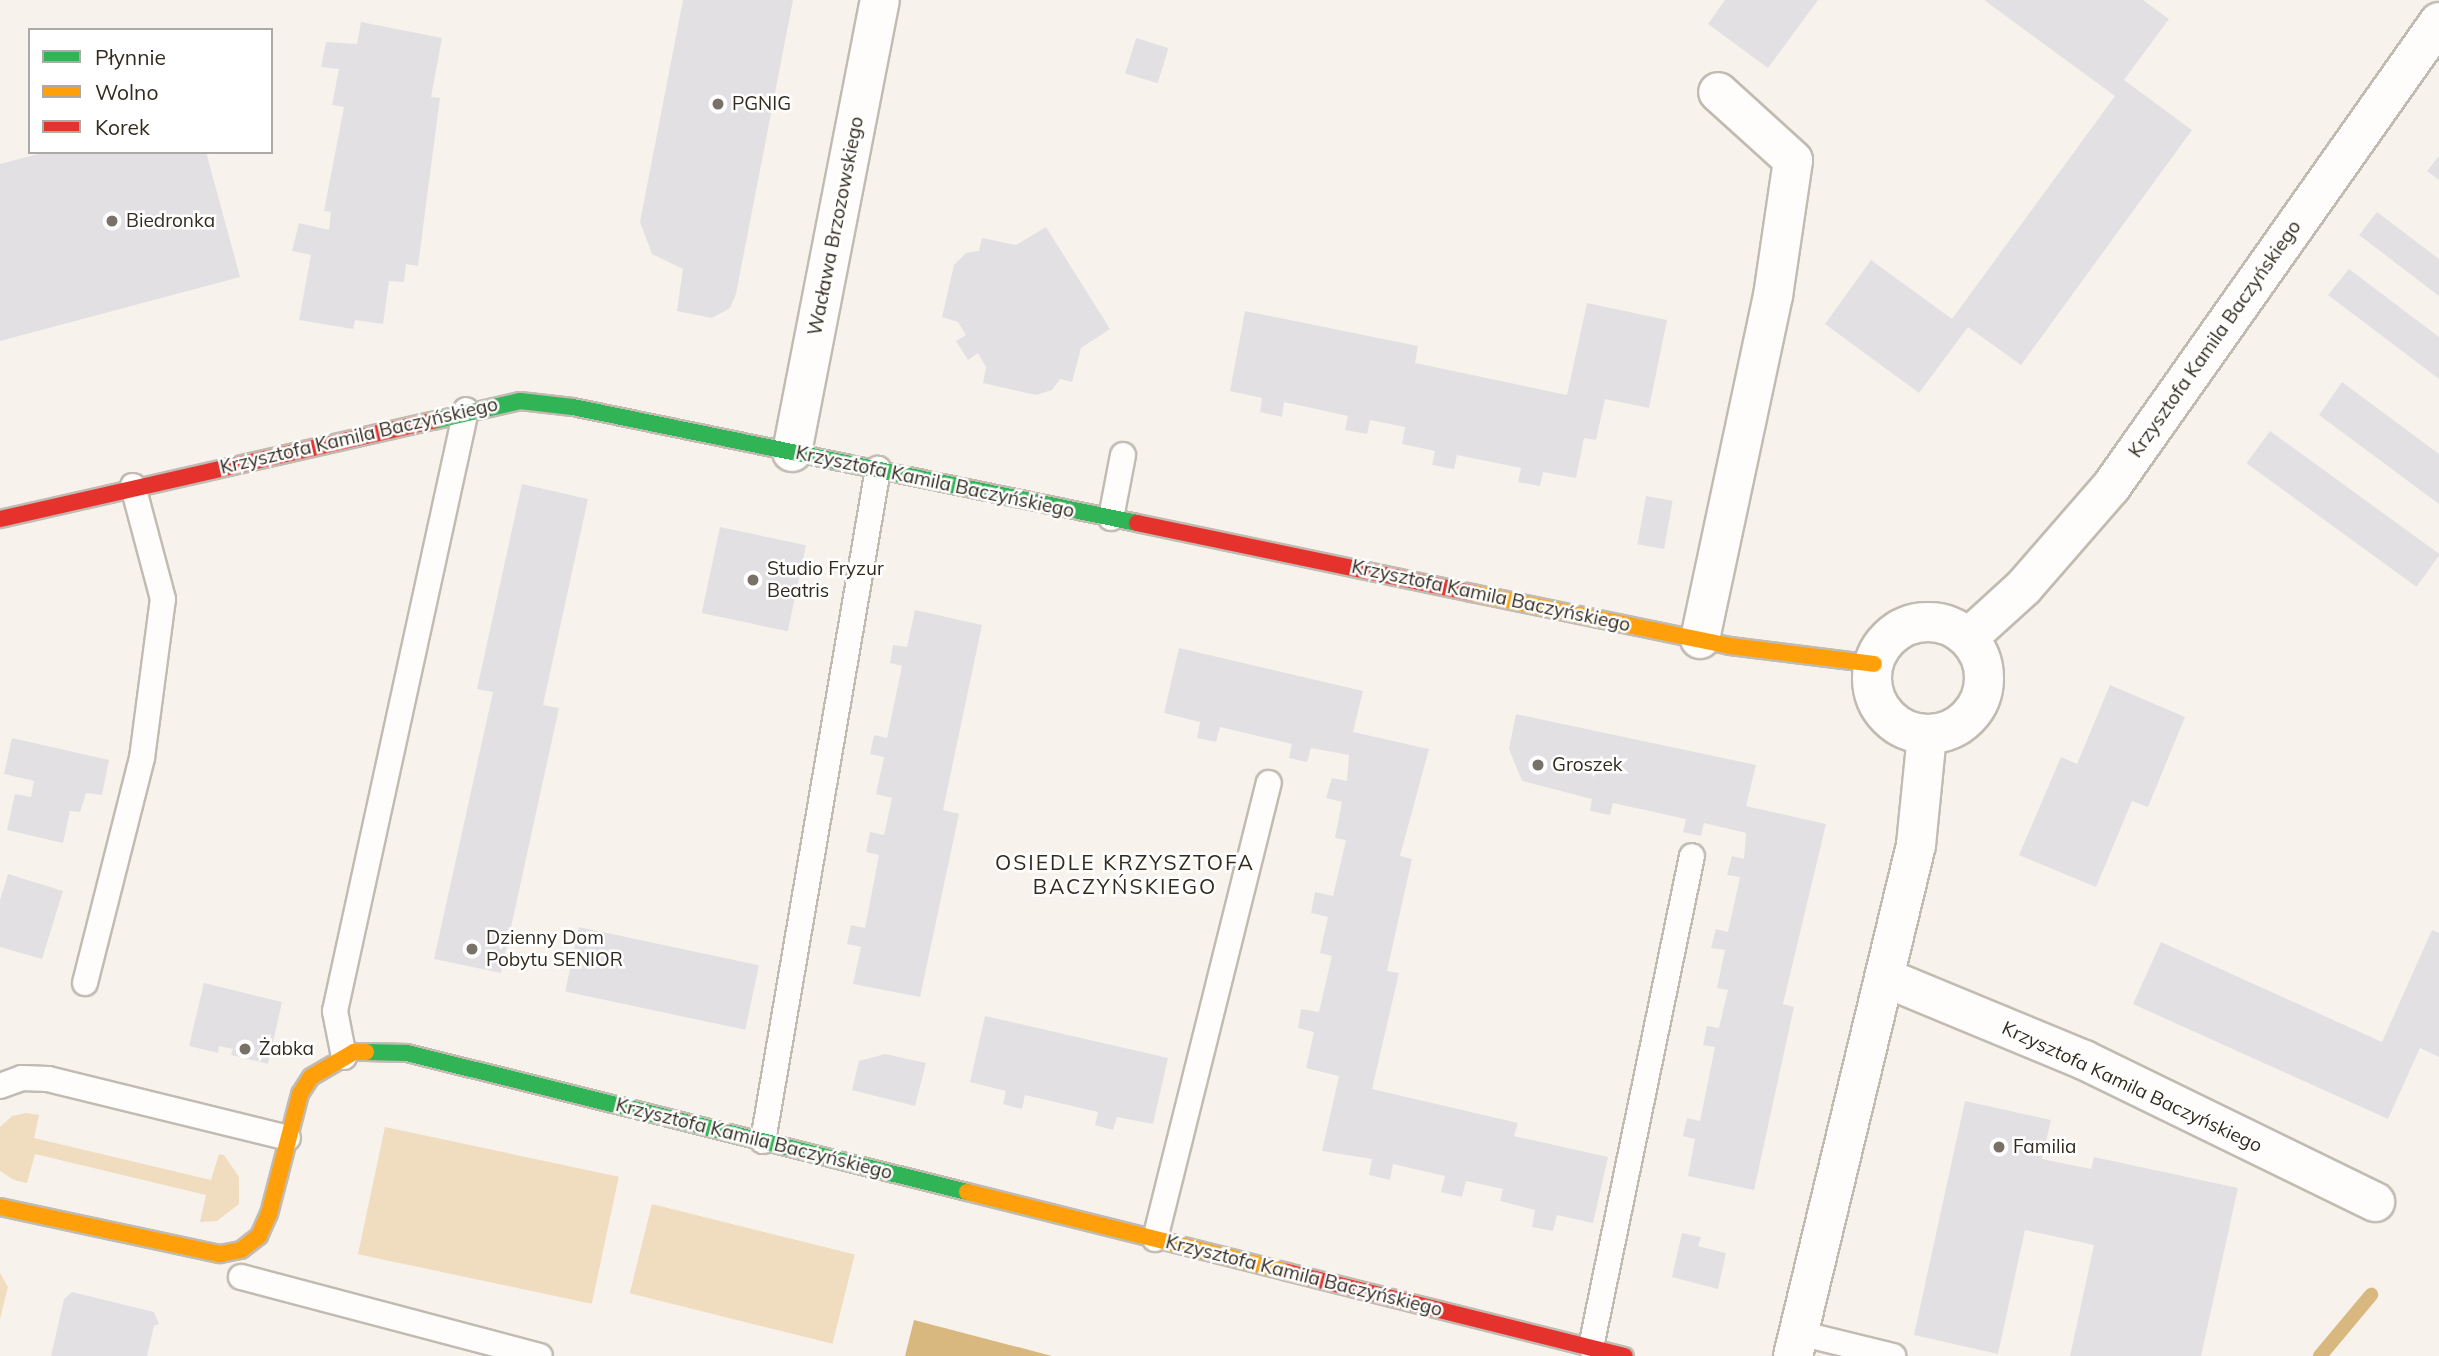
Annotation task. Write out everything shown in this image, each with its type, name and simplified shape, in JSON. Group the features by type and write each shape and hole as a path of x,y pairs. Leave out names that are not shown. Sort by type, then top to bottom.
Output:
{"street":[{"name":"Wacława Brzozowskiego","path":"792,452 880,0"},
{"name":"Krzysztofa Kamila Baczyńskiego","path":"1968,638 2024,587 2111,487 2439,22"},
{"path":"1700,639 1773,296 1793,160 1718,92"},
{"name":"Krzysztofa Kamila Baczyńskiego","path":"0,519 466,410 520,401 573,407 1700,639 1874,664"},
{"path":"1927,621 1949,626 1968,638 1979,654 1985,675 1982,697 1956,727 1927,735 1907,731 1889,719 1876,699 1874,664 1888,639 1904,627 1927,621"},
{"path":"1796,1344 1916,845 1927,735"},
{"name":"Krzysztofa Kamila Baczyńskiego","path":"1886,978 2084,1060 2375,1202"},
{"name":"Krzysztofa Kamila Baczyńskiego","path":"0,1207 220,1254 241,1250 259,1236 269,1214 300,1094 311,1077 354,1052 407,1053 1625,1356"}],"lane":[{"path":"344,1057 335,1011 466,410"},
{"path":"1111,518 1124,455"},
{"path":"763,1141 878,469"},
{"path":"85,983 142,758 163,599 133,486"},
{"path":"1155,1239 1269,783"},
{"path":"1591,1347 1692,856"},
{"path":"0,1086 22,1078 48,1079 288,1138"},
{"path":"241,1278 540,1356"},
{"path":"1796,1344 1893,1356"}],"shaded area":[{"path":"26,1113 39,1115 34,1138 211,1180 219,1154 224,1155 239,1177 239,1204 217,1221 200,1222 206,1195 35,1154 27,1183 14,1180 0,1171 0,1127 12,1116"},
{"path":"385,1127 619,1177 592,1304 358,1254"},
{"path":"652,1204 855,1255 833,1344 630,1293"},
{"path":"0,1273 8,1287 0,1319"},
{"path":"914,1320 1052,1356 905,1356"}],"building":[{"name":"PGNIG","path":"683,0 793,0 736,294 730,308 712,318 677,311 683,269 652,254 640,222"},
{"path":"1725,0 1818,0 1768,68 1708,24"},
{"path":"1984,0 2143,0 2169,19 2124,80 2192,130 2021,365 1968,327 1919,393 1825,324 1871,260 1952,319 2115,96"},
{"path":"361,22 442,38 431,97 440,98 418,266 406,264 404,282 389,281 383,324 355,320 353,329 299,320 311,255 292,251 299,223 329,230 331,212 324,211 344,107 332,105 339,69 321,67 326,42 357,44"},
{"path":"1136,38 1169,48 1158,83 1125,73"},
{"name":"Biedronka","path":"38,154 207,154 240,277 0,341 0,164"},
{"path":"2439,156 2439,180 2427,171"},
{"path":"2377,212 2439,259 2439,296 2359,235"},
{"path":"1046,227 1110,329 1081,348 1072,382 1060,379 1052,390 1036,395 983,383 986,367 978,353 968,360 956,341 966,335 958,322 942,317 954,265 966,253 979,251 982,238 1016,245"},
{"path":"2349,269 2439,337 2439,379 2328,295"},
{"path":"1587,303 1667,320 1649,408 1605,399 1596,440 1584,438 1576,478 1543,472 1540,486 1518,482 1521,468 1457,455 1454,469 1432,465 1435,451 1402,444 1405,427 1370,420 1367,434 1345,430 1348,416 1284,402 1282,417 1260,412 1262,398 1230,391 1245,311 1418,346 1415,363 1567,395"},
{"path":"2342,382 2439,454 2439,504 2319,415"},
{"path":"2270,431 2439,554 2416,587 2246,463"},
{"path":"522,484 588,499 543,705 559,708 501,973 434,959 493,692 477,689"},
{"path":"1646,496 1673,501 1664,549 1637,544"},
{"name":"Studio Fryzur Beatris","path":"720,527 806,545 788,631 702,613"},
{"path":"915,610 982,625 943,810 959,814 920,997 853,984 861,947 847,944 851,925 865,928 879,855 866,852 870,832 884,835 892,798 876,794 884,757 870,754 874,735 887,738 902,666 890,663 893,645 907,647"},
{"path":"1179,648 1363,691 1353,732 1429,749 1400,856 1412,859 1387,971 1399,973 1372,1089 1518,1123 1514,1136 1608,1157 1593,1223 1557,1215 1553,1231 1532,1227 1535,1210 1500,1201 1503,1189 1466,1181 1462,1197 1441,1192 1445,1176 1393,1164 1390,1180 1369,1175 1372,1159 1322,1151 1339,1076 1306,1068 1314,1032 1298,1028 1301,1009 1319,1012 1332,956 1320,953 1328,917 1311,913 1315,892 1333,896 1346,840 1335,838 1342,802 1326,798 1332,778 1347,781 1349,755 1311,748 1307,762 1289,758 1292,744 1220,727 1216,742 1197,738 1200,722 1164,713"},
{"path":"2110,685 2185,717 2148,807 2132,801 2096,887 2019,855 2061,757 2077,764"},
{"path":"1516,714 1756,765 1746,806 1826,824 1783,1004 1794,1007 1754,1190 1688,1176 1695,1139 1683,1136 1687,1118 1700,1121 1715,1047 1703,1045 1707,1026 1719,1028 1728,990 1717,988 1725,950 1711,948 1716,929 1728,932 1740,877 1727,875 1732,856 1744,859 1746,833 1704,823 1701,836 1683,832 1686,819 1613,803 1610,815 1590,811 1592,799 1522,781 1509,749"},
{"path":"12,738 109,760 102,795 86,793 80,812 70,811 63,843 7,830 15,794 31,797 34,781 4,774"},
{"path":"8,874 63,891 42,959 0,947 0,900"},
{"path":"579,927 759,965 745,1030 565,992"},
{"path":"2432,930 2439,933 2439,1057 2420,1048 2388,1119 2133,1004 2161,942 2382,1042"},
{"path":"204,983 282,1002 268,1064 231,1055 233,1049 219,1046 218,1053 189,1046"},
{"path":"985,1016 1168,1058 1153,1124 1117,1117 1113,1130 1095,1125 1098,1112 1025,1095 1022,1109 1003,1104 1006,1091 970,1082"},
{"path":"885,1054 926,1063 915,1106 852,1090 859,1061"},
{"path":"1965,1101 2051,1120 2042,1159 2091,1169 2094,1157 2238,1188 2201,1356 2070,1356 2094,1245 2025,1230 1998,1354 1914,1335"},
{"path":"1682,1233 1701,1237 1698,1246 1726,1253 1718,1289 1672,1277"},
{"path":"72,1292 154,1312 159,1324 154,1326 147,1356 51,1356 64,1299"}],"waterway":[{"path":"2320,1356 2371,1295"}],"traffic: fast":[{"path":"433,421 520,401 573,407 1137,523"},
{"path":"366,1052 407,1053 967,1192"}],"traffic: slow":[{"path":"1472,593 1730,646 1874,664"},
{"path":"0,1207 220,1254 241,1250 259,1236 269,1214 300,1094 311,1077 354,1052 366,1052"},
{"path":"967,1192 1287,1272"}],"traffic: jam":[{"path":"0,519 433,421"},
{"path":"1137,523 1472,593"},
{"path":"1287,1272 1625,1356"}],"place":[{"name":"PGNIG","path":"718,104"},
{"name":"Biedronka","path":"112,221"},
{"name":"Studio Fryzur Beatris","path":"753,580"},
{"name":"Groszek","path":"1538,765"},
{"name":"Dzienny Dom Pobytu SENIOR","path":"472,949"},
{"name":"Żabka","path":"245,1049"},
{"name":"Familia","path":"1999,1147"}],"district":[{"name":"OSIEDLE KRZYSZTOFA BACZYŃSKIEGO","path":"1125,874"}]}
